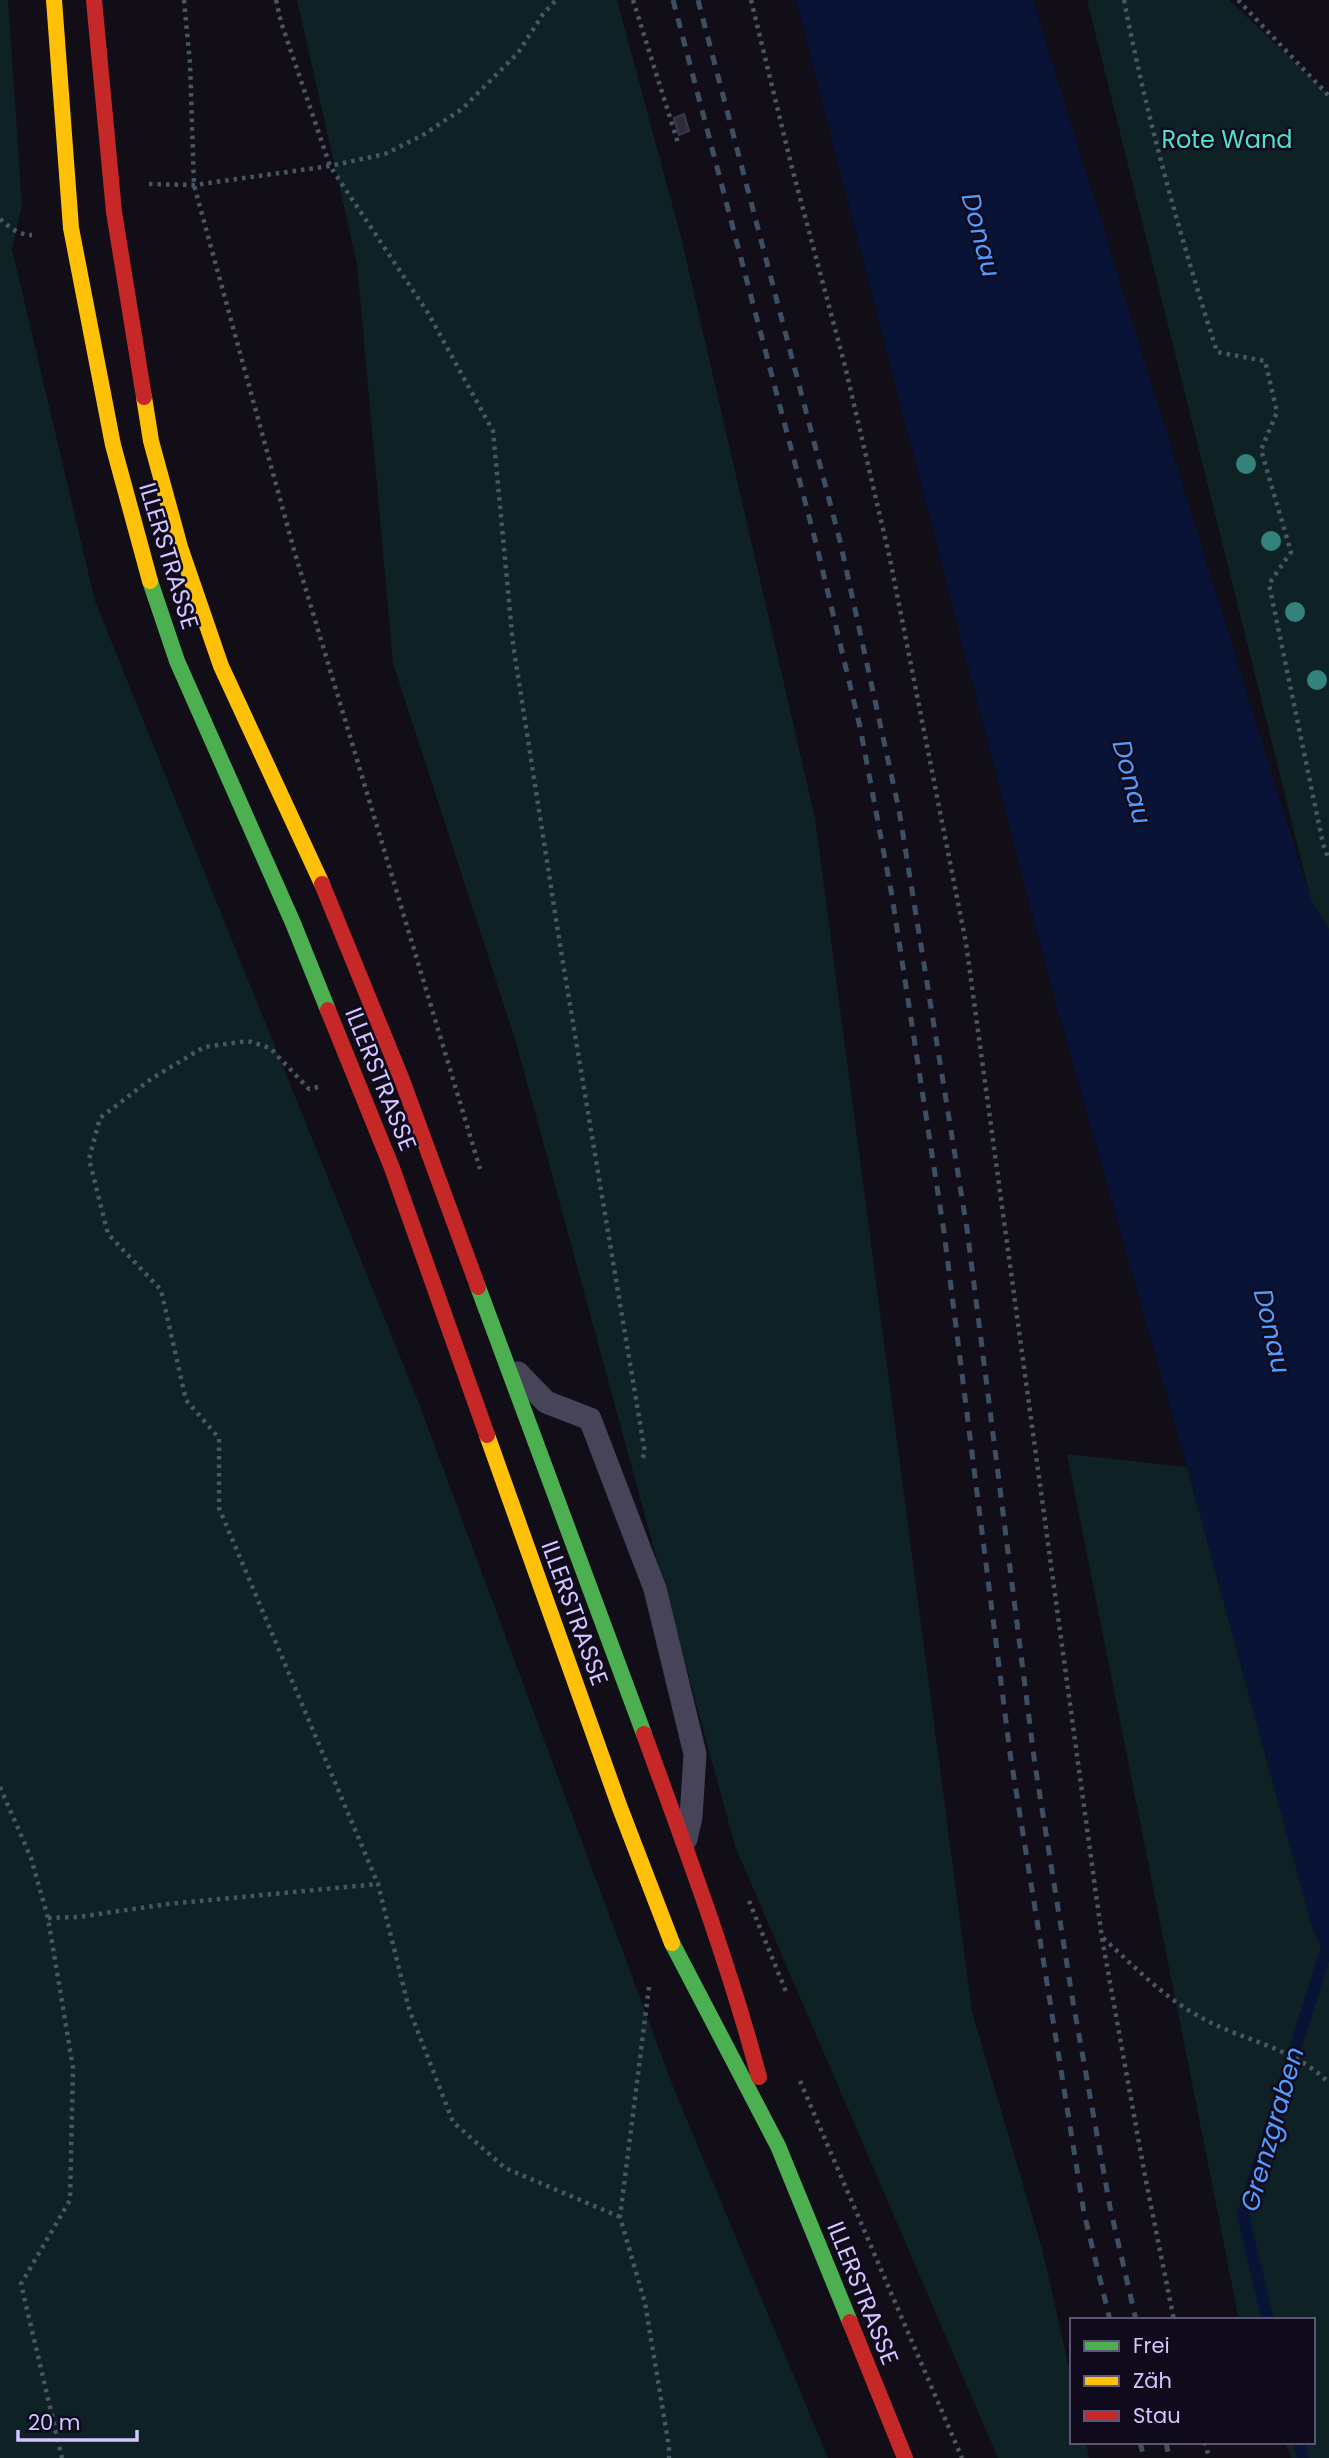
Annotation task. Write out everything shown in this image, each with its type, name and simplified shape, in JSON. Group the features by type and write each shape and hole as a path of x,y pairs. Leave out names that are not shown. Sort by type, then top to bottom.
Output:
{"main road":[{"name":"ILLERSTRASSE","path":"54,0 71,228 113,445 145,566 177,661 293,923 393,1168 672,1944 778,2146 905,2458"},
{"name":"ILLERSTRASSE","path":"93,0 116,225 151,441 180,547 221,666 336,914 402,1080 685,1846 741,2013 778,2146"}],"lane":[{"path":"503,1357 546,1402 590,1419 655,1589 695,1754 691,1817 685,1846"}],"path":[{"path":"184,0 190,63 194,184 294,550 483,1180"},
{"path":"276,0 330,166 428,313 493,431 513,644 645,1453 621,1498"},
{"path":"146,184 194,184 330,166 385,154 424,135 462,109 518,53 543,13 556,0"},
{"path":"633,0 678,143"},
{"path":"751,0 845,366 890,559 966,943 1102,1938 1144,2176 1174,2318"},
{"path":"1124,0 1136,63 1182,244 1217,352 1265,361 1277,412 1261,450 1291,552 1269,584 1322,844 1329,860"},
{"path":"1238,0 1329,96"},
{"path":"0,219 24,235"},
{"path":"320,1086 309,1089 270,1048 248,1041 204,1046 150,1079 100,1118 89,1159 108,1234 161,1290 186,1400 219,1438 219,1508 378,1884 409,2009 453,2122 505,2168 620,2217"},
{"path":"0,1787 31,1858 48,1918 73,2068 70,2200 21,2284 62,2458"},
{"path":"48,1918 378,1884"},
{"path":"1102,1938 1167,1995 1201,2018 1314,2068 1329,2083"},
{"path":"669,2458 645,2303 620,2217 651,1977 672,1944"},
{"path":"797,2075 962,2458"}],"green space":[{"path":"0,0 8,0 22,205 12,249 95,601 418,1401 674,2089 828,2458 0,2458"},
{"path":"297,0 617,0 681,237 815,818 972,2012 1043,2252 1070,2372 1070,2444 1086,2444 1089,2458 998,2458 735,1846 515,1039 393,663 357,264"},
{"name":"Rote Wand","path":"1087,0 1229,0 1329,95 1329,930 1311,900"},
{"path":"1067,1454 1187,1467 1313,1930 1329,1962 1329,2458 1291,2458 1286,2444 1315,2444 1315,2318 1239,2318"}],"water":[{"name":"Donau","path":"796,0 1033,0 1311,900 1329,930 1329,1962 1313,1930 1187,1467 1046,967"}],"building":[{"path":"684,114 689,131 679,135 674,118"}],"waterway":[{"name":"Grenzgraben","path":"1268,2318 1243,2215 1329,1941"},
{"name":"Grenzgraben","path":"1300,2444 1303,2458"}],"railway":[{"path":"673,0 817,547 860,727 892,896 944,1232 1010,1753 1084,2213 1110,2318"},
{"path":"698,0 840,541 899,810 967,1229 1035,1765 1073,2002 1110,2207 1136,2318"},
{"path":"1140,2444 1144,2458"},
{"path":"1166,2444 1169,2458"}],"traffic: fast":[{"path":"150,581 177,661 293,923 328,1010"},
{"path":"478,1287 644,1734"},
{"path":"672,1943 778,2146 850,2322"}],"traffic: slow":[{"path":"54,0 71,228 113,445 150,581"},
{"path":"144,397 151,441 180,547 221,666 322,884"},
{"path":"487,1435 620,1808 672,1943"}],"traffic: jam":[{"path":"94,0 114,212 144,397"},
{"path":"322,884 402,1080 478,1287"},
{"path":"328,1010 392,1168 487,1435"},
{"path":"644,1734 720,1947 759,2077"},
{"path":"850,2322 905,2458"}]}
